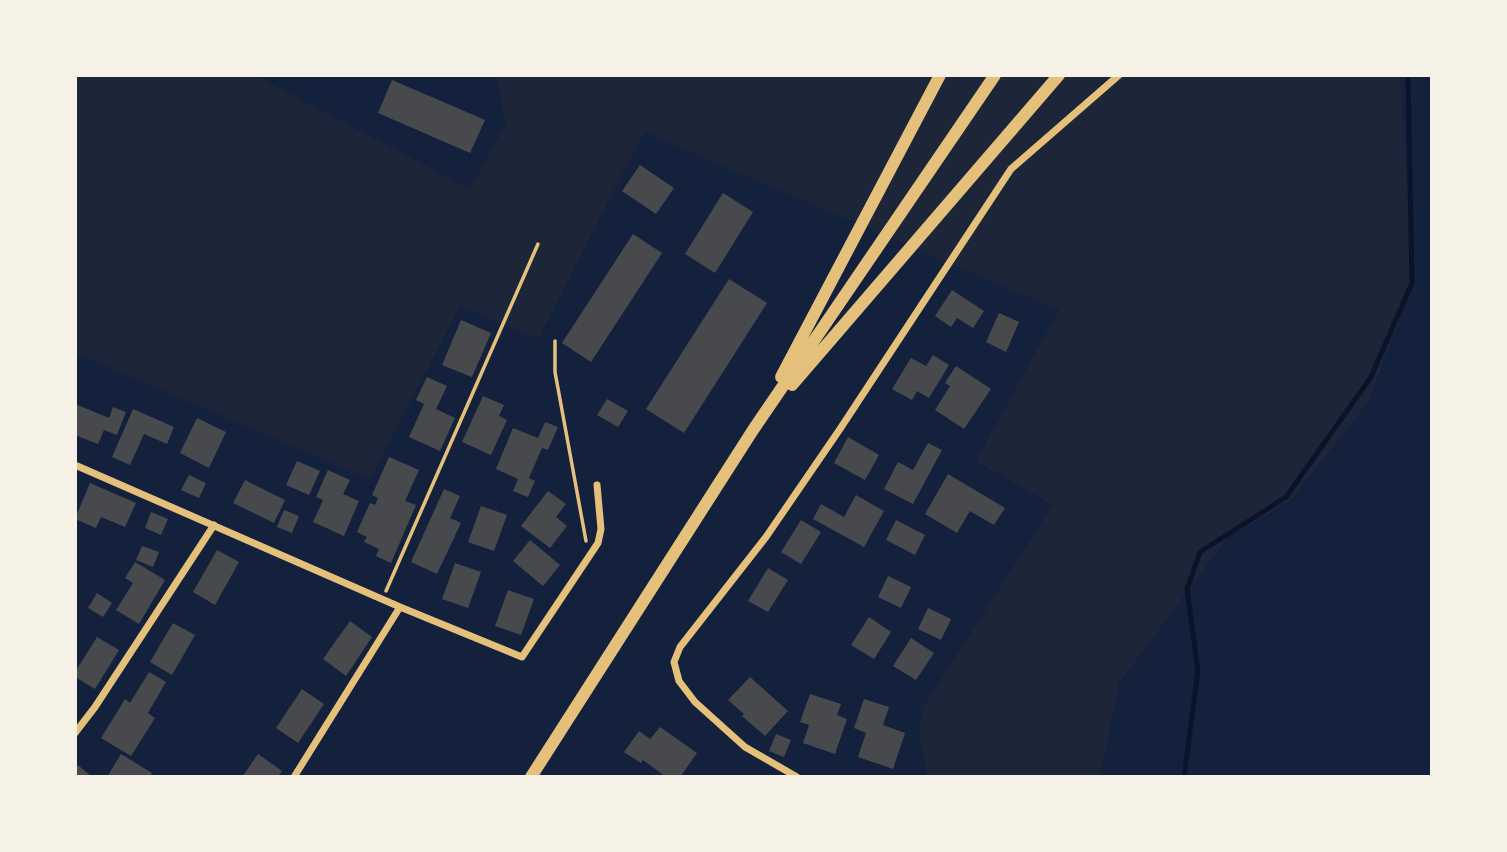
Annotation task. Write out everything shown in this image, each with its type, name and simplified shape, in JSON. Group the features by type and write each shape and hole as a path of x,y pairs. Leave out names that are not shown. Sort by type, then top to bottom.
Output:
{"main road":[{"path":"753,430 940,75"},
{"path":"531,777 753,430 995,75"},
{"path":"753,430 1059,75"}],"street":[{"path":"797,777 745,747 695,702 680,681 674,662 680,647 766,537 1011,169 1119,75"},
{"path":"75,465 400,607 522,657 598,543 601,529 597,485"},
{"path":"75,733 95,708 214,525"},
{"path":"294,777 400,607"}],"path":[{"path":"383,599 538,244"},
{"path":"555,341 555,372 588,557"}],"shaded area":[{"path":"75,75 254,75 470,189 506,123 496,75 1400,75 1414,283 1368,402 1290,501 1228,537 1119,683 1100,777 928,777 919,736 922,709 1053,505 976,461 1059,310 644,132 538,339 460,306 370,479 75,353"}],"building":[{"path":"392,80 485,120 470,153 378,113"},
{"path":"640,165 674,188 656,214 622,191"},
{"path":"723,193 753,212 715,273 685,254"},
{"path":"633,234 662,253 591,362 562,343"},
{"path":"729,279 767,303 684,433 646,409"},
{"path":"952,290 984,311 973,328 957,318 951,327 935,316"},
{"path":"999,313 1019,322 1006,352 986,342"},
{"path":"461,320 491,333 472,377 442,365"},
{"path":"933,355 949,365 929,398 917,391 912,400 892,389 911,358 926,366"},
{"path":"956,366 991,389 964,429 935,410 950,386 945,383"},
{"path":"427,377 447,386 436,409 455,418 440,451 409,437 424,404 416,400"},
{"path":"483,396 504,405 499,416 507,420 491,455 462,442"},
{"path":"607,399 628,411 618,427 597,415"},
{"path":"75,404 109,418 113,407 126,412 117,435 104,430 98,444 75,435"},
{"path":"133,409 174,427 167,444 144,434 130,465 112,457"},
{"path":"197,418 226,432 209,468 180,453"},
{"path":"545,422 558,427 548,450 542,448 529,478 535,481 528,497 513,491 518,479 496,469 513,428 538,438"},
{"path":"848,437 879,455 865,480 834,463"},
{"path":"928,443 942,450 913,504 884,489 898,462 913,470"},
{"path":"389,457 419,470 405,501 416,505 391,563 376,556 379,549 364,542 367,537 357,532 370,503 375,505 378,498 372,495"},
{"path":"297,461 320,471 309,495 286,485"},
{"path":"328,470 350,480 343,494 359,501 344,536 313,522 323,500 316,497"},
{"path":"948,474 1005,508 994,525 970,511 957,533 925,514"},
{"path":"189,475 206,483 199,498 181,490"},
{"path":"245,480 285,500 274,523 233,503"},
{"path":"90,483 136,503 125,527 101,517 96,528 75,519"},
{"path":"444,489 460,496 450,518 461,523 437,574 411,562"},
{"path":"548,491 566,504 556,517 567,526 550,548 521,526"},
{"path":"856,495 884,511 864,547 813,519 821,504 844,517"},
{"path":"481,506 507,515 494,551 468,542"},
{"path":"284,510 299,516 292,533 277,527"},
{"path":"151,512 168,519 161,535 145,528"},
{"path":"801,520 821,532 801,564 781,552"},
{"path":"896,520 925,535 915,555 886,540"},
{"path":"530,540 560,565 543,586 513,561"},
{"path":"142,546 159,552 153,567 136,560"},
{"path":"217,550 239,562 215,605 193,592"},
{"path":"135,562 165,580 139,624 116,610 133,583 125,578"},
{"path":"455,563 481,572 468,608 442,599"},
{"path":"768,568 788,580 768,612 748,601"},
{"path":"888,576 911,587 901,608 878,597"},
{"path":"508,590 534,599 521,635 495,626"},
{"path":"97,593 112,603 103,617 88,608"},
{"path":"928,608 951,619 941,640 918,629"},
{"path":"869,617 891,632 874,659 851,645"},
{"path":"350,621 372,637 346,676 323,659"},
{"path":"173,623 195,635 172,675 150,662"},
{"path":"97,637 119,650 95,689 75,677 75,672"},
{"path":"911,638 934,653 916,680 893,666"},
{"path":"149,672 166,682 148,713 155,718 131,756 101,738 125,699 130,703"},
{"path":"750,677 788,711 765,736 728,700"},
{"path":"302,689 324,704 298,743 276,728"},
{"path":"810,694 841,704 837,715 847,719 835,754 803,743 809,725 800,722"},
{"path":"864,699 889,707 883,725 905,733 893,769 858,757 866,733 854,728"},
{"path":"660,727 697,753 680,777 666,777 643,760 641,763 624,752 639,731 650,739"},
{"path":"776,734 791,740 784,757 769,751"},
{"path":"121,754 152,773 150,777 107,777"},
{"path":"258,754 282,771 278,777 242,777"},
{"path":"78,765 92,777 75,777 75,768"}],"waterway":[{"path":"1184,777 1198,671 1187,589 1200,552 1286,497 1371,377 1412,283 1408,75"}]}
